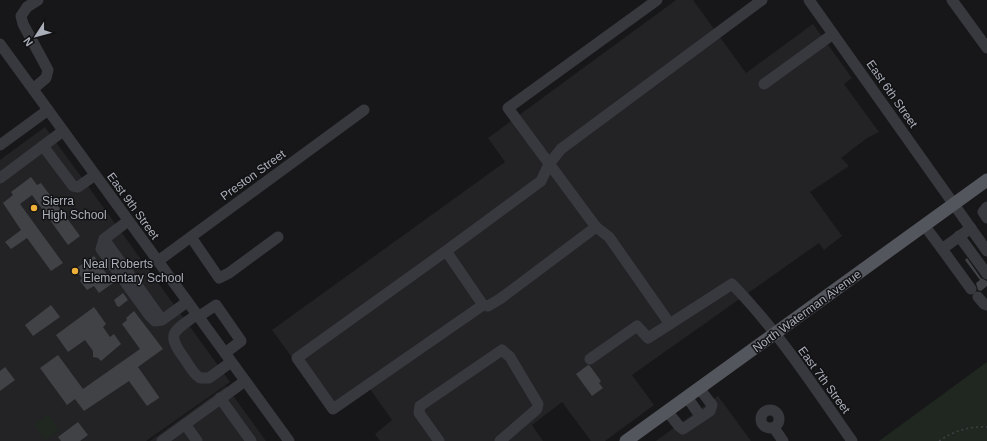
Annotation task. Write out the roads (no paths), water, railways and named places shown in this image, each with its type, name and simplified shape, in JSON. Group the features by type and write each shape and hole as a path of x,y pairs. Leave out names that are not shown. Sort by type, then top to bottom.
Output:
{"main road":[{"name":"North Waterman Avenue","path":"626,441 987,181"}],"street":[{"path":"32,89 46,78 48,70 23,24 21,16 27,7 38,0"},
{"path":"590,359 637,326 648,338 670,324 609,237 596,227 508,108 657,0"},
{"path":"596,227 500,299 488,306 483,305 334,409 298,358 541,181 549,164 561,149 762,0"},
{"name":"East 6th Street","path":"809,0 987,251"},
{"path":"952,0 987,48"},
{"path":"764,84 834,34"},
{"name":"East 9th Street","path":"0,44 288,441"},
{"path":"0,145 48,110"},
{"name":"Preston Street","path":"158,261 364,110"},
{"path":"0,178 63,131"},
{"path":"43,146 73,186 78,187 95,175"},
{"path":"987,207 983,212 987,218"},
{"path":"128,221 104,239 162,320 187,302"},
{"path":"924,225 975,293 984,304 987,305"},
{"path":"942,249 971,228"},
{"path":"959,236 987,274"},
{"path":"191,237 219,278 229,273 278,237"},
{"path":"446,251 483,305"},
{"name":"East 7th Street","path":"670,324 732,284 756,308 852,441"},
{"path":"216,305 241,341 211,376 203,379 198,376 187,363 175,346 173,337 178,329 197,316 216,305"},
{"path":"439,441 419,413 420,406 502,350 510,357 538,404 537,409 500,441"},
{"path":"162,441 244,381"},
{"path":"667,411 678,426 683,428 702,417 710,411 712,405 699,388"},
{"path":"687,397 702,417"},
{"path":"220,398 250,441"},
{"path":"185,424 197,441"},
{"path":"774,428 783,441"}],"place":[{"name":"Sierra High School","path":"34,208"},
{"name":"Neal Roberts Elementary School","path":"75,271"}]}
